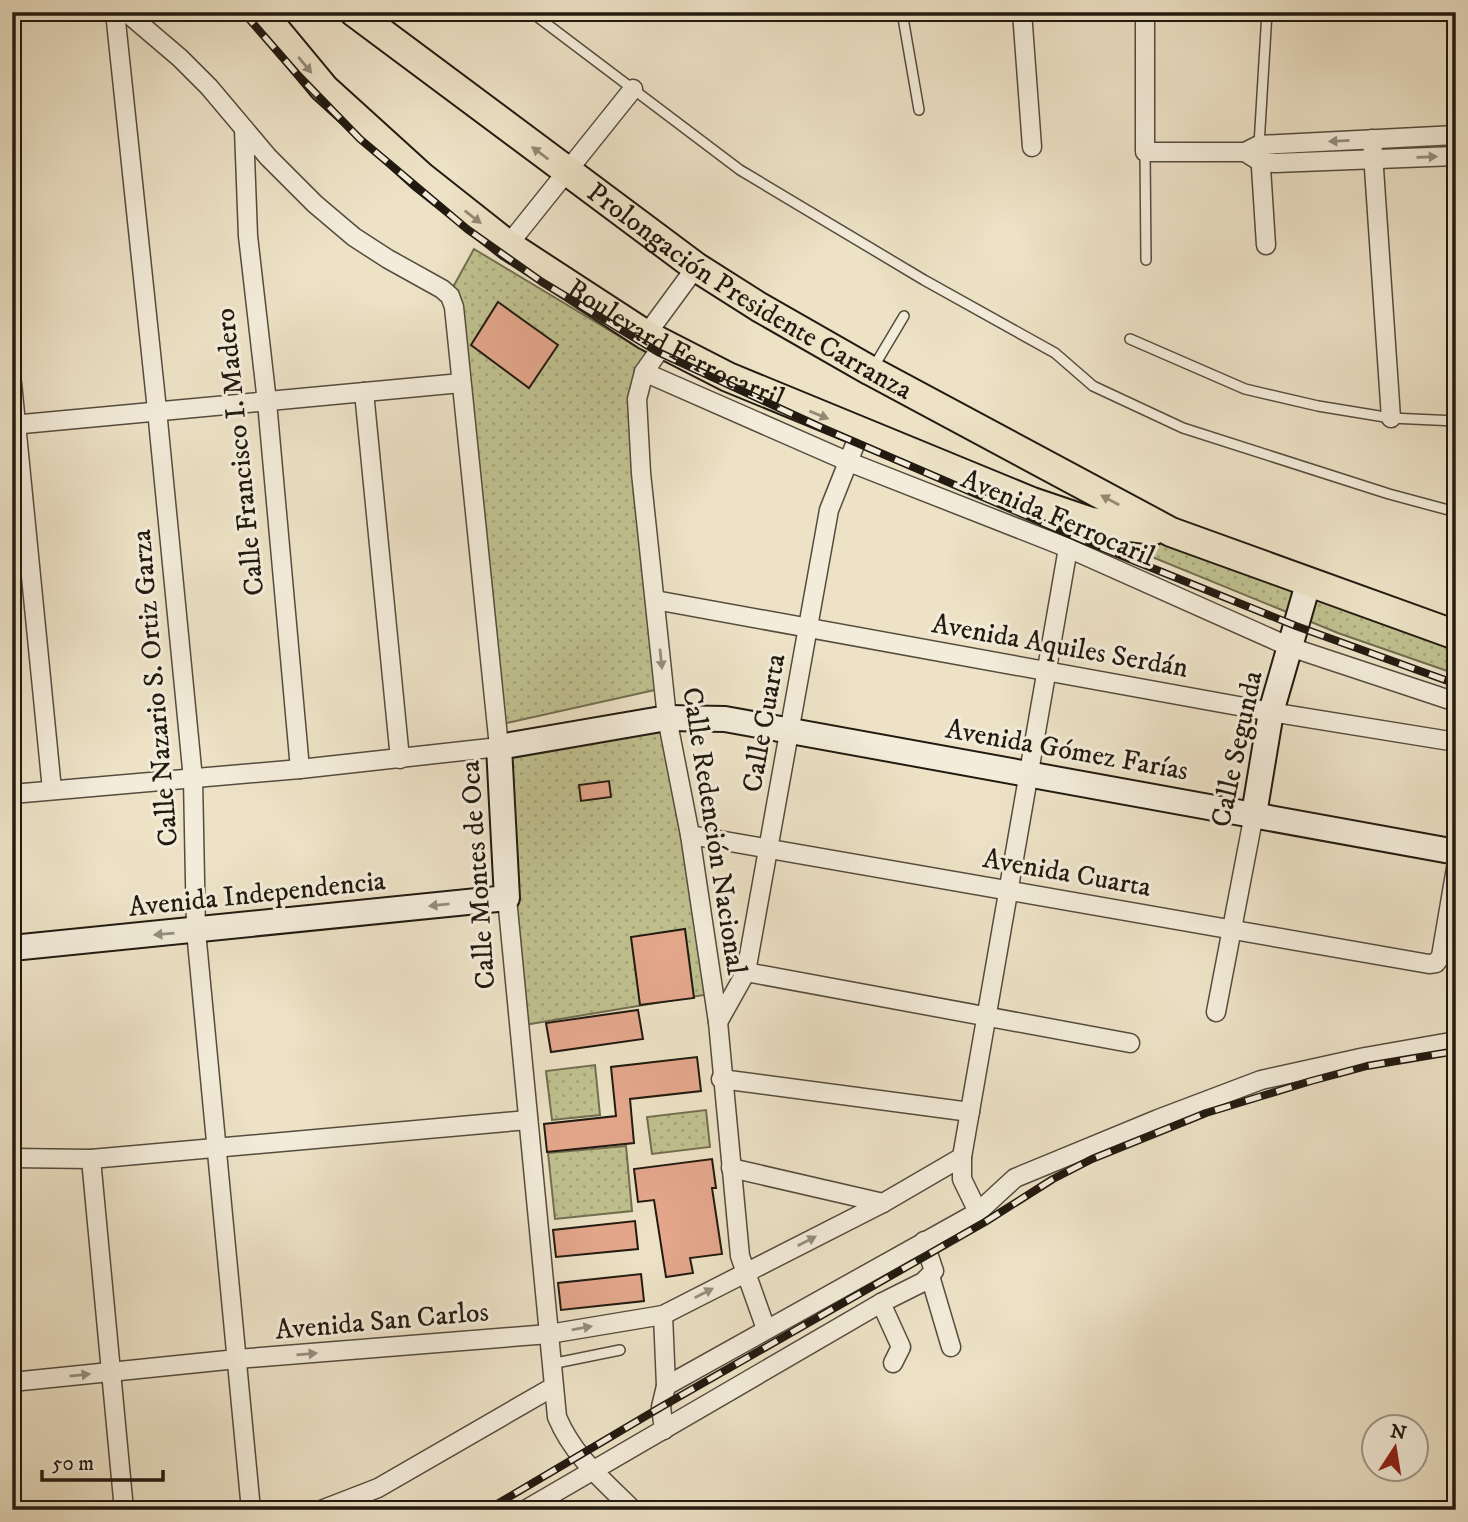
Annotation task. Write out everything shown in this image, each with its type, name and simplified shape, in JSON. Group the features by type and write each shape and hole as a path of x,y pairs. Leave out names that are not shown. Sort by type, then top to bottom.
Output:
{"main road":[{"name":"Boulevard Ferrocarril","path":"261,12 324,88 422,177 508,245 655,340 728,377 1032,502 1091,522 1171,532"},
{"name":"Prolongación Presidente Carranza","path":"354,12 696,267 759,307 871,371 1171,532"},
{"path":"1171,532 1308,584 1456,635"},
{"name":"Calle Segunda","path":"1254,814 1271,712 1308,584"},
{"path":"499,747 667,718"},
{"name":"Avenida Gómez Farías","path":"667,718 725,719 1456,852"},
{"name":"Calle Montes de Oca","path":"499,747 507,898"},
{"name":"Avenida Independencia","path":"12,948 507,898"}],"street":[{"name":"Calle Nazario S. Ortiz Garza","path":"115,12 193,779 196,931 251,1510"},
{"path":"125,12 180,58 209,87 244,129"},
{"path":"1022,12 1032,147"},
{"path":"1145,12 1145,152 1255,153 1373,159 1456,156"},
{"path":"508,245 633,89"},
{"name":"Calle Montes de Oca","path":"244,129 293,184 354,237 450,296 454,307 499,747"},
{"name":"Calle Francisco I. Madero","path":"244,129 248,236 267,402 300,769"},
{"path":"1255,153 1372,139 1456,135"},
{"path":"1372,139 1391,418"},
{"path":"1255,153 1266,245"},
{"name":"Calle Redención Nacional","path":"696,267 655,340 644,372 638,399 639,435 667,718 690,835 718,1022 721,1079 740,1256 766,1328"},
{"name":"Avenida Ferrocaril","path":"644,372 849,462 1068,548 1290,647 1456,702"},
{"path":"12,383 14,425 52,790"},
{"path":"14,425 461,383"},
{"path":"364,392 400,760"},
{"name":"Calle Cuarta","path":"718,1022 746,972 829,510 860,432"},
{"path":"978,1212 962,1179 962,1157 1068,548"},
{"name":"Avenida Aquiles Serdán","path":"655,600 1047,669 1271,712 1456,742"},
{"path":"12,794 400,760 499,747"},
{"name":"Calle Segunda","path":"1216,1012 1254,814"},
{"name":"Avenida Cuarta","path":"690,835 1429,964 1436,963 1441,956 1456,868"},
{"name":"Calle Montes de Oca","path":"507,898 556,1417 566,1440 579,1456 633,1510"},
{"path":"746,972 1130,1043"},
{"path":"666,1386 978,1212 1015,1178 1261,1080 1365,1057 1456,1041"},
{"path":"721,1079 970,1112"},
{"path":"12,1158 91,1158 528,1120"},
{"name":"Avenida San Carlos","path":"12,1382 237,1359 549,1334 663,1315 883,1203 962,1157"},
{"path":"91,1158 124,1510"},
{"path":"731,1168 883,1203"},
{"path":"525,1510 930,1276 934,1270 924,1241"},
{"path":"930,1276 951,1347"},
{"path":"881,1303 901,1347 893,1363"},
{"path":"663,1315 666,1386 661,1407 664,1430"},
{"path":"321,1510 378,1488 553,1387"}],"lane":[{"path":"531,12 740,170 924,281 1055,353 1093,386 1183,428 1389,494 1456,512"},
{"path":"902,12 919,110"},
{"path":"1255,153 1267,12"},
{"path":"1145,152 1146,260"},
{"path":"871,371 904,316"},
{"path":"1130,340 1245,389 1318,406 1391,418 1456,421"},
{"path":"551,1364 620,1350"}],"green space":[{"path":"474,249 647,353 633,388 655,690 502,724 452,289"},
{"path":"1167,539 1456,642 1456,674 1338,633 1113,541"},
{"path":"665,722 710,994 524,1025 503,750"},
{"path":"595,1065 600,1115 552,1120 546,1071"},
{"path":"706,1110 710,1147 652,1154 647,1117"},
{"path":"626,1146 632,1211 555,1219 548,1153"}],"building":[{"path":"498,302 558,345 529,388 471,345"},
{"path":"609,781 611,797 581,801 579,785"},
{"path":"685,929 694,998 640,1005 631,937"},
{"path":"638,1010 643,1039 551,1052 546,1023"},
{"path":"697,1057 701,1091 630,1099 634,1143 547,1152 544,1124 616,1116 611,1067"},
{"path":"712,1159 716,1188 712,1188 722,1254 690,1258 693,1273 666,1277 654,1200 638,1202 634,1169"},
{"path":"635,1221 638,1249 556,1257 553,1230"},
{"path":"641,1274 644,1301 561,1310 558,1283"}],"railway":[{"path":"243,12 297,74 360,139 467,229 542,282 658,352 820,427 1085,541 1296,626 1456,684"},
{"path":"487,1510 985,1222 1053,1179 1092,1159 1206,1113 1311,1081 1367,1066 1456,1051"}]}
